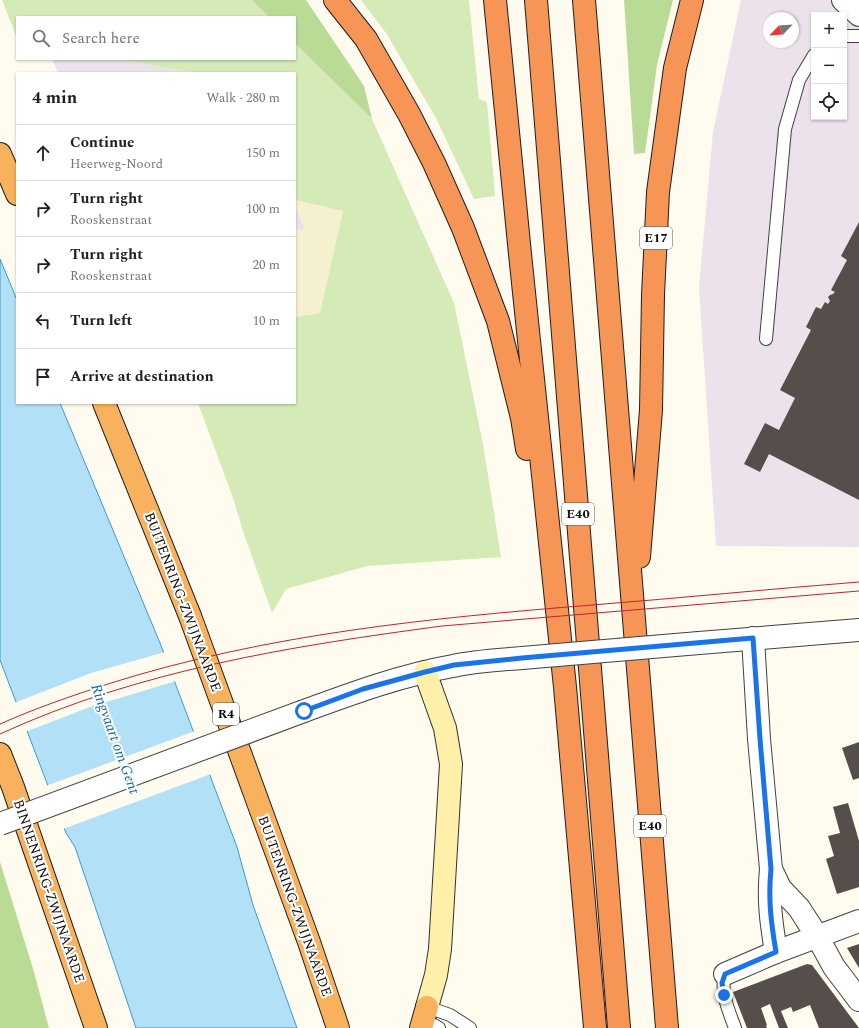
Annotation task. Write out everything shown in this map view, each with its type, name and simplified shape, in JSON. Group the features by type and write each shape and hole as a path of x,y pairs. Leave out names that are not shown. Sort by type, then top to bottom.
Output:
{"highway":[{"path":"335,0 366,39 409,114 434,163 463,228 498,321 522,418 565,687"},
{"path":"495,0 565,687 595,1028"},
{"name":"E40","path":"536,0 619,1028"},
{"name":"E40","path":"584,0 633,624 667,1028"},
{"name":"E17","path":"633,624 651,410 653,295 658,192 675,68 692,0"},
{"path":"0,154 16,192"},
{"name":"BUITENRING-ZWIJNAARDE","path":"104,404 190,616 309,942 338,1028"},
{"name":"BINNENRING-ZWIJNAARDE","path":"0,754 16,795 96,1028"}],"main road":[{"path":"425,672 445,728 451,764 440,949 427,1021"}],"street":[{"path":"843,0 859,15"},
{"path":"0,824 363,689 454,665 859,630"},
{"path":"753,638 771,869 769,890 770,917 776,952"},
{"path":"771,869 780,888 799,908 834,967 859,1000"},
{"path":"725,974 776,952 859,921"}],"lane":[{"path":"847,36 859,36"},
{"path":"766,339 785,129 798,80 811,59"},
{"path":"725,974 722,983 724,995 735,1028"},
{"path":"427,1021 450,1014 470,1028"}],"shaded area":[{"path":"741,0 859,0 859,547 716,546 699,287 713,132"},
{"path":"52,60 122,60 190,72 58,72"},
{"path":"296,200 343,211 320,313 296,317 296,229 306,230 296,206"},
{"path":"296,206 306,231 296,229"}],"green space":[{"path":"2,0 252,0 268,16 16,16 16,35"},
{"path":"252,0 306,0 364,86 372,119 296,44 296,16 268,16"},
{"path":"361,0 469,0 479,99 487,102 495,196 474,199 436,118 386,33"},
{"path":"624,0 673,0 657,65 645,153 634,154"},
{"path":"296,44 372,119 454,303 483,444 501,557 367,566 286,589 272,613 233,498 198,404 296,404 296,317 320,313 343,211 296,200 296,72 190,72 122,60 296,60"},
{"path":"0,862 34,972 49,1028 0,1028"}],"water":[{"name":"Ringvaart om Gent","path":"0,259 16,298 16,404 60,404 160,643 237,847 253,905 297,1028 136,1028 75,847 66,833 0,660"}],"pier":[{"path":"165,652 176,681 90,707 25,732 14,703 91,673"},
{"path":"195,731 211,774 63,829 46,786"}],"building":[{"path":"859,222 859,500 769,454 760,472 744,464 765,423 779,430 795,398 780,390 811,330 806,327 816,307 821,309 825,302 828,304 830,301 828,297 835,292 831,290 847,260 841,256"},
{"path":"859,742 859,778 853,780 842,748"},
{"path":"848,803 859,841 859,887 837,894 826,859 834,856 828,836 840,833 833,807"},
{"path":"859,944 859,968 847,948"},
{"path":"807,964 812,965 859,1028 819,1028 810,1005 793,1012 791,1007 781,1011 788,1028 779,1028 770,1004 761,1008 767,1028 747,1028 733,992"}],"tram line":[{"path":"0,724 55,702 111,683 170,666 229,652 349,630 410,622 531,610 859,582"},
{"path":"0,734 53,712 107,693 161,677 273,652 329,642 442,626 859,591"}],"route":[{"path":"304,711 363,689 454,665 753,638 771,869 769,890 770,917 776,952 725,974 722,983 724,995"}]}
